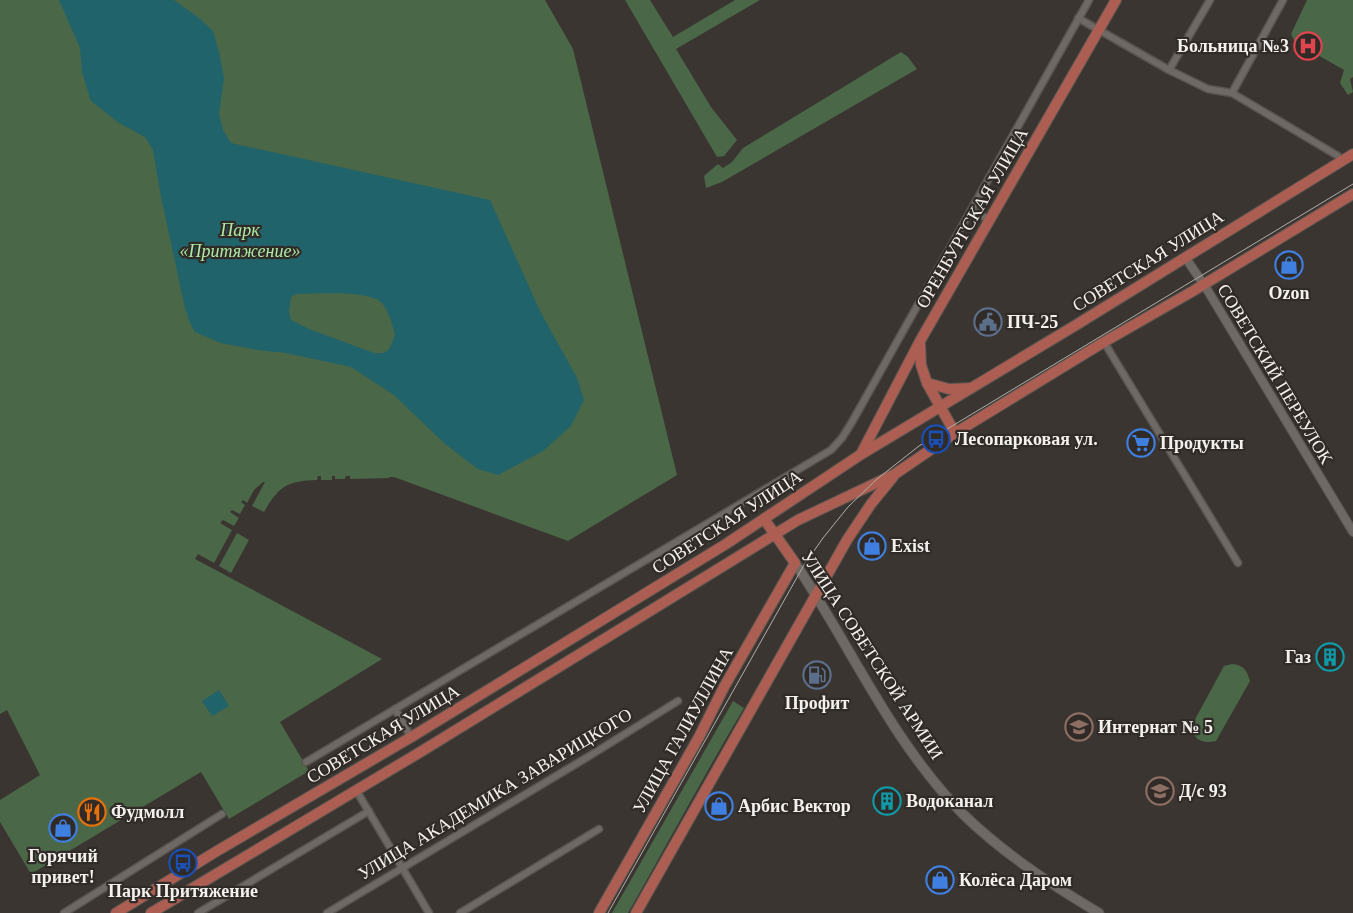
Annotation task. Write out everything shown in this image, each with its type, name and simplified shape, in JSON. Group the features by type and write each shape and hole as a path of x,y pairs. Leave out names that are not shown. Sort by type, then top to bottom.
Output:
{"main road":[{"name":"ОРЕНБУРГСКАЯ УЛИЦА","path":"860,455 920,341 1116,0"},
{"name":"СОВЕТСКАЯ УЛИЦА","path":"116,913 411,737 720,548 860,455 1353,154"},
{"name":"СОВЕТСКАЯ УЛИЦА","path":"151,913 420,752 798,520 895,474 955,433 1353,194"},
{"path":"920,341 921,365 927,383 955,433"},
{"path":"927,383 949,389 972,388"},
{"name":"СОВЕТСКАЯ УЛИЦА","path":"816,593 847,540 871,504 895,474"},
{"name":"УЛИЦА СОВЕТСКОЙ АРМИИ","path":"764,520 816,593 846,647 902,738 937,784 965,815 999,845 1054,887 1100,913"},
{"name":"УЛИЦА ГАЛИУЛЛИНА","path":"599,913 795,563"},
{"path":"636,913 816,593"},
{"path":"411,737 420,752"}],"street":[{"path":"306,762 831,450 842,438 852,422 1089,0"},
{"path":"1169,70 1210,0"},
{"path":"1232,93 1283,0"},
{"path":"1078,18 1169,70 1208,89 1232,93 1338,156 1341,161"},
{"path":"971,210 990,220"},
{"name":"СОВЕТСКИЙ ПЕРЕУЛОК","path":"1185,257 1204,285 1353,532"},
{"path":"1104,342 1238,563"},
{"name":"УЛИЦА АКАДЕМИКА ЗАВАРИЦКОГО","path":"327,913 678,701"},
{"path":"395,709 411,737"},
{"path":"356,790 429,913"},
{"path":"198,913 369,811"},
{"path":"64,913 222,814"},
{"path":"460,913 599,829"}],"green space":[{"name":"Парк «Притяжение»","path":"0,0 545,0 573,49 677,475 568,541 394,477 350,479 350,476 346,476 345,479 335,479 335,476 332,476 332,480 321,480 321,476 318,476 317,480 291,484 279,491 264,512 252,506 265,482 263,482 254,490 247,503 243,500 241,502 245,505 240,514 232,510 230,512 239,518 234,526 223,520 220,523 232,530 214,563 198,554 195,559 382,659 280,722 309,771 229,819 201,772 31,874 0,822 0,800 40,775 7,710 0,714"},
{"path":"625,0 650,0 673,37 735,0 760,0 676,49 711,107 737,140 724,156 717,157"},
{"path":"1307,0 1353,0 1353,77 1350,79 1353,92 1348,95 1340,83 1344,70 1295,42 1291,34"},
{"path":"901,52 908,57 917,69 722,182 706,188 704,176 718,164 723,168 732,162 743,148"},
{"path":"237,533 249,540 231,573 219,566"},
{"path":"1232,664 1244,669 1250,681 1216,741 1207,742 1200,740 1194,735 1192,725 1224,666"},
{"path":"733,701 744,708 628,913 612,913"}],"water":[{"path":"59,0 174,0 213,31 224,78 219,114 223,130 231,143 490,200 540,311 577,378 584,400 571,426 543,451 498,475 478,469 445,444 394,395 351,367 286,353 221,343 195,332 185,308 153,150 145,137 119,123 91,101 82,72 80,48","holes":["297,294 353,294 374,298 381,302 388,313 395,334 389,349 383,353 374,353 309,329 291,320 289,311 291,297"]},
{"path":"219,690 229,706 212,716 202,701"}],"tram line":[{"path":"608,913 804,565 848,507 877,479 919,446 1353,184"}],"place":[{"name":"Больница №3","path":"1308,46"},
{"name":"Ozon","path":"1289,265"},
{"name":"ПЧ-25","path":"988,322"},
{"name":"Лесопарковая ул.","path":"936,439"},
{"name":"Продукты","path":"1141,443"},
{"name":"Exist","path":"872,546"},
{"name":"Газ","path":"1330,657"},
{"name":"Профит","path":"817,675"},
{"name":"Интернат № 5","path":"1079,727"},
{"name":"Д/с 93","path":"1160,791"},
{"name":"Водоканал","path":"887,801"},
{"name":"Арбис Вектор","path":"719,806"},
{"name":"Фудмолл","path":"92,812"},
{"name":"Горячий привет!","path":"63,828"},
{"name":"Парк Притяжение","path":"183,863"},
{"name":"Колёса Даром","path":"940,880"}]}
